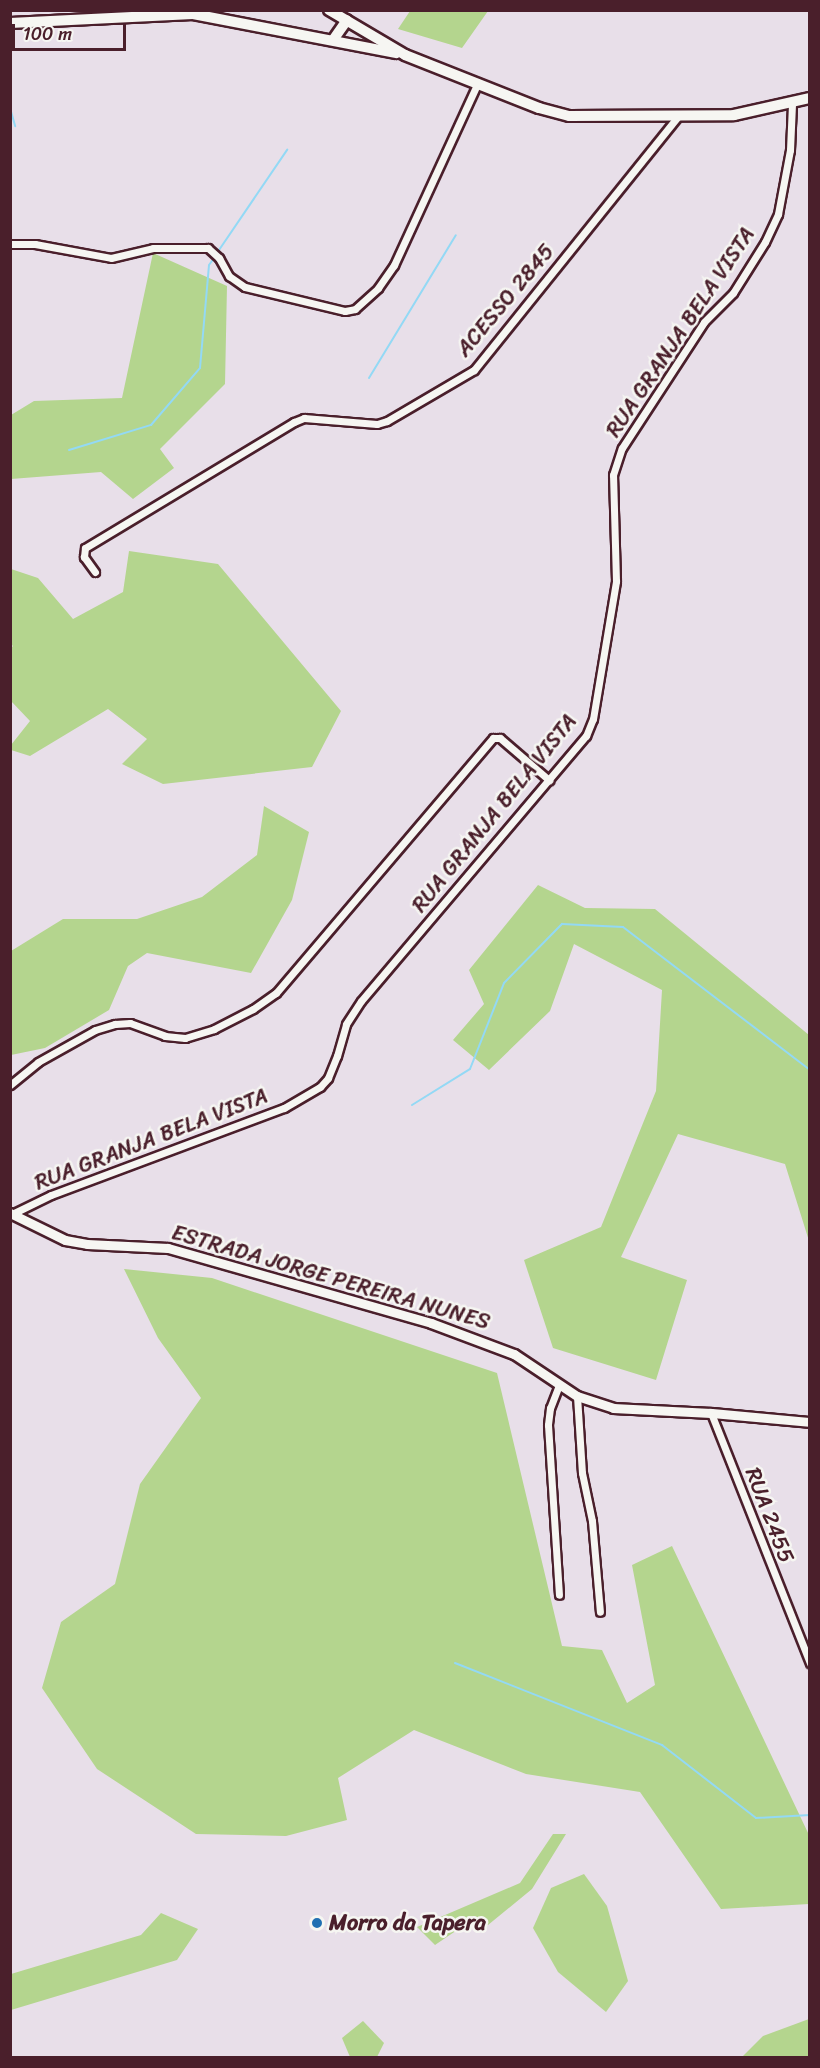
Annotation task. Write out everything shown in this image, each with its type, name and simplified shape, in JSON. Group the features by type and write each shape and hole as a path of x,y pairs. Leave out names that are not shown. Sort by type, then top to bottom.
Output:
{"main road":[{"path":"329,10 405,55"},
{"path":"10,23 122,15 193,14 405,55 539,108 569,116 734,115 792,104 810,98"},
{"path":"333,40 347,20"}],"street":[{"path":"10,244 35,244 111,258 153,248 208,248 219,258 229,276 245,287 345,311 355,309 378,288 394,265 478,82"},
{"name":"RUA GRANJA BELA VISTA","path":"11,1213 51,1195 284,1108 320,1088 328,1078 337,1056 346,1024 361,1001 586,736 593,719 616,580 613,476 622,448 704,322 732,293 765,242 778,214 790,150 792,104"},
{"name":"ACESSO 2845","path":"95,572 84,557 85,548 294,422 316,418 377,424 387,421 474,370 678,116"},
{"path":"10,1085 38,1062 95,1030 115,1023 130,1023 165,1036 185,1038 223,1025 276,993 493,738 500,738 549,780"},
{"name":"ESTRADA JORGE PEREIRA NUNES","path":"11,1213 65,1239 87,1244 160,1247 187,1252 431,1323 514,1354 577,1396 613,1408 711,1413 810,1422"},
{"path":"559,1385 550,1408 548,1425 560,1595"},
{"path":"577,1396 577,1417 582,1440 582,1473 592,1521 600,1612"},
{"name":"RUA 2455","path":"711,1413 810,1663"}],"green space":[{"path":"410,11 488,11 462,48 398,29"},
{"path":"153,253 227,286 225,384 160,449 174,468 133,499 101,472 11,479 11,415 34,401 122,398"},
{"path":"129,551 218,564 341,711 312,767 163,784 122,764 147,739 108,709 30,756 11,750 11,745 30,721 11,701 10,649 13,646 10,643 11,569 38,578 73,619 123,592"},
{"path":"264,806 309,832 292,900 251,973 147,953 128,966 109,1010 45,1048 11,1055 11,951 63,919 137,919 202,897 257,855"},
{"path":"538,885 585,908 655,909 809,1035 809,1241 785,1164 678,1134 621,1257 687,1280 656,1380 553,1348 524,1260 601,1227 656,1091 662,990 574,944 550,1011 489,1070 453,1040 484,1004 469,970"},
{"path":"124,1269 212,1278 497,1373 562,1646 602,1650 627,1703 655,1685 632,1565 672,1546 809,1835 809,1904 721,1909 640,1792 526,1774 414,1730 338,1778 347,1820 286,1836 196,1834 97,1769 42,1688 61,1622 115,1584 140,1484 201,1398 158,1338"},
{"path":"553,1834 566,1834 532,1889 488,1925 469,1922 435,1945 417,1927 520,1883"},
{"path":"584,1874 607,1906 628,1981 606,2012 558,1972 533,1928 551,1888"},
{"path":"161,1913 198,1929 177,1960 11,2010 11,1974 141,1935"},
{"path":"809,2019 809,2057 742,2057 763,2036"},
{"path":"363,2021 384,2043 377,2057 350,2057 342,2038"}],"waterway":[{"path":"10,108 15,126"},
{"path":"217,253 287,150"},
{"path":"369,378 456,235"},
{"path":"69,450 151,425 200,368 209,265 214,258"},
{"path":"412,1105 470,1069 504,983 562,924 623,927 810,1070"},
{"path":"455,1663 662,1745 756,1818 810,1815"}],"place":[{"name":"Morro da Tapera","path":"317,1923"}]}
